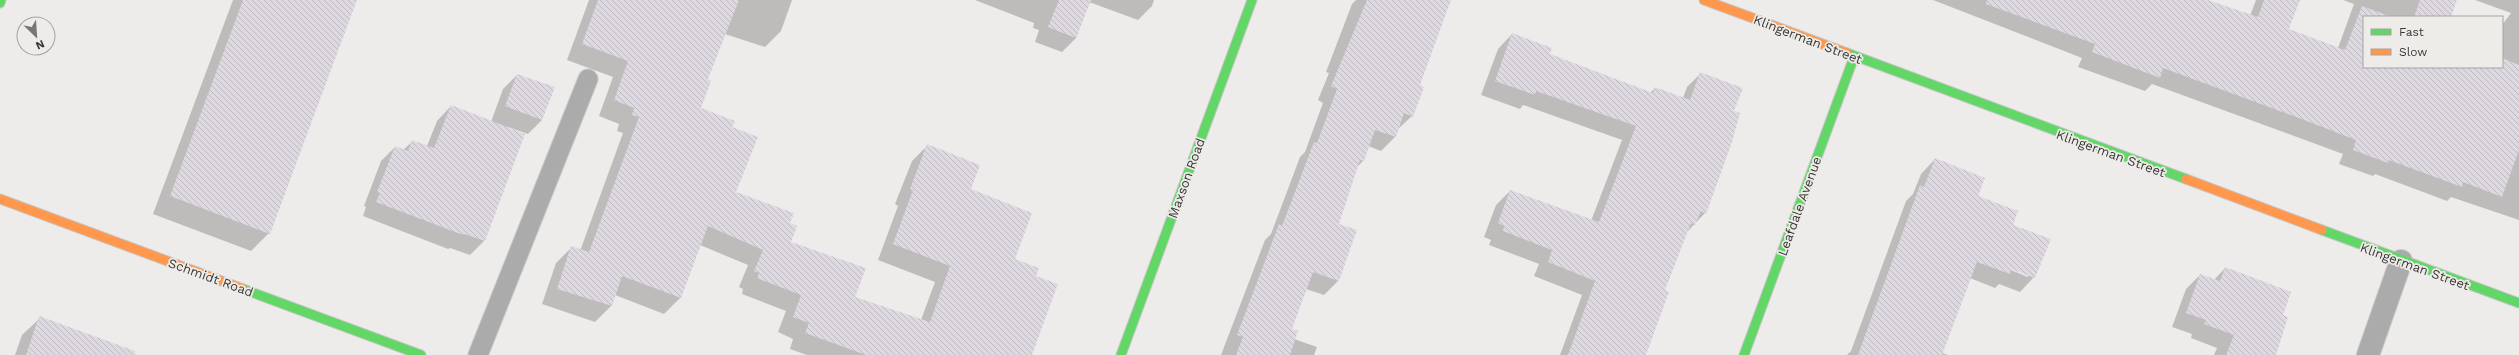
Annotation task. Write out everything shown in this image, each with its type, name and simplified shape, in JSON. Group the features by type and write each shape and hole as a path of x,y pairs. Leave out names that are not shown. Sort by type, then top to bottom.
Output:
{"street":[{"name":"Maxson Road","path":"1121,355 1252,0"},
{"name":"Klingerman Street","path":"1704,0 2401,261 2519,303"},
{"name":"Leafdale Avenue","path":"1744,355 1854,57"},
{"name":"Schmidt Road","path":"0,199 421,355"},
{"path":"2368,355 2401,261"}],"lane":[{"path":"478,355 588,79"}],"building":[{"path":"243,0 357,0 270,234 170,196"},
{"path":"598,0 739,0 708,79 711,81 701,108 735,121 732,127 758,137 736,192 794,213 790,223 797,226 791,242 866,268 855,297 930,322 950,266 893,244 913,190 910,189 927,144 980,165 971,189 1032,213 1015,259 1039,268 1036,276 1058,284 1032,355 866,355 805,333 809,323 793,317 801,295 757,278 759,273 754,271 763,250 708,226 681,298 622,276 612,306 557,289 571,246 589,252 639,117 632,115 634,108 614,100 628,61 582,44"},
{"path":"1059,0 1091,0 1076,38 1048,27"},
{"path":"1367,0 1451,0 1420,85 1424,87 1413,117 1404,113 1396,137 1375,130 1364,161 1360,160 1339,224 1357,230 1339,281 1313,272 1292,329 1298,331 1290,355 1236,355 1243,337 1237,335 1279,224 1282,226 1314,142 1317,143 1337,89 1331,86"},
{"path":"1987,0 2208,0 2258,17 2264,0 2300,0 2289,29 2345,50 2362,6 2389,16 2363,16 2363,68 2503,68 2503,58 2519,65 2519,150 2502,197 2463,182 2462,187 2389,160 2388,163 2353,150 2356,140 2163,68 2160,78 2092,52 2095,44 1986,4"},
{"path":"2420,0 2457,0 2451,16 2414,16"},
{"path":"1512,33 1552,48 1550,54 1653,93 1655,87 1690,100 1700,72 1743,88 1734,111 1740,113 1732,142 1706,214 1701,211 1695,225 1691,223 1665,290 1669,292 1646,355 1568,355 1595,281 1548,262 1552,250 1503,231 1504,226 1498,223 1510,190 1599,222 1636,126 1536,91 1535,95 1495,81"},
{"path":"517,74 555,87 542,120 505,106"},
{"path":"451,105 525,134 485,241 464,234 463,235 376,202 380,193 377,192 395,146 408,151 412,140 434,148"},
{"path":"1935,158 1985,178 1978,196 2018,211 2013,225 2051,239 2035,278 2011,269 2010,274 1977,262 1942,355 1858,355 1920,185 1924,187"},
{"path":"2225,267 2291,292 2283,315 2288,317 2276,355 2226,355 2234,335 2204,324 2206,320 2186,313 2200,274 2220,281"},
{"path":"39,316 135,351 135,355 26,355"}],"traffic: fast":[{"path":"1121,355 1252,0"},
{"path":"1847,53 2186,179"},
{"path":"1744,355 1854,57"},
{"path":"2322,230 2519,303"},
{"path":"243,289 421,355"}],"traffic: slow":[{"path":"1704,0 1847,53"},
{"path":"2186,179 2322,230"},
{"path":"0,199 243,289"}]}
